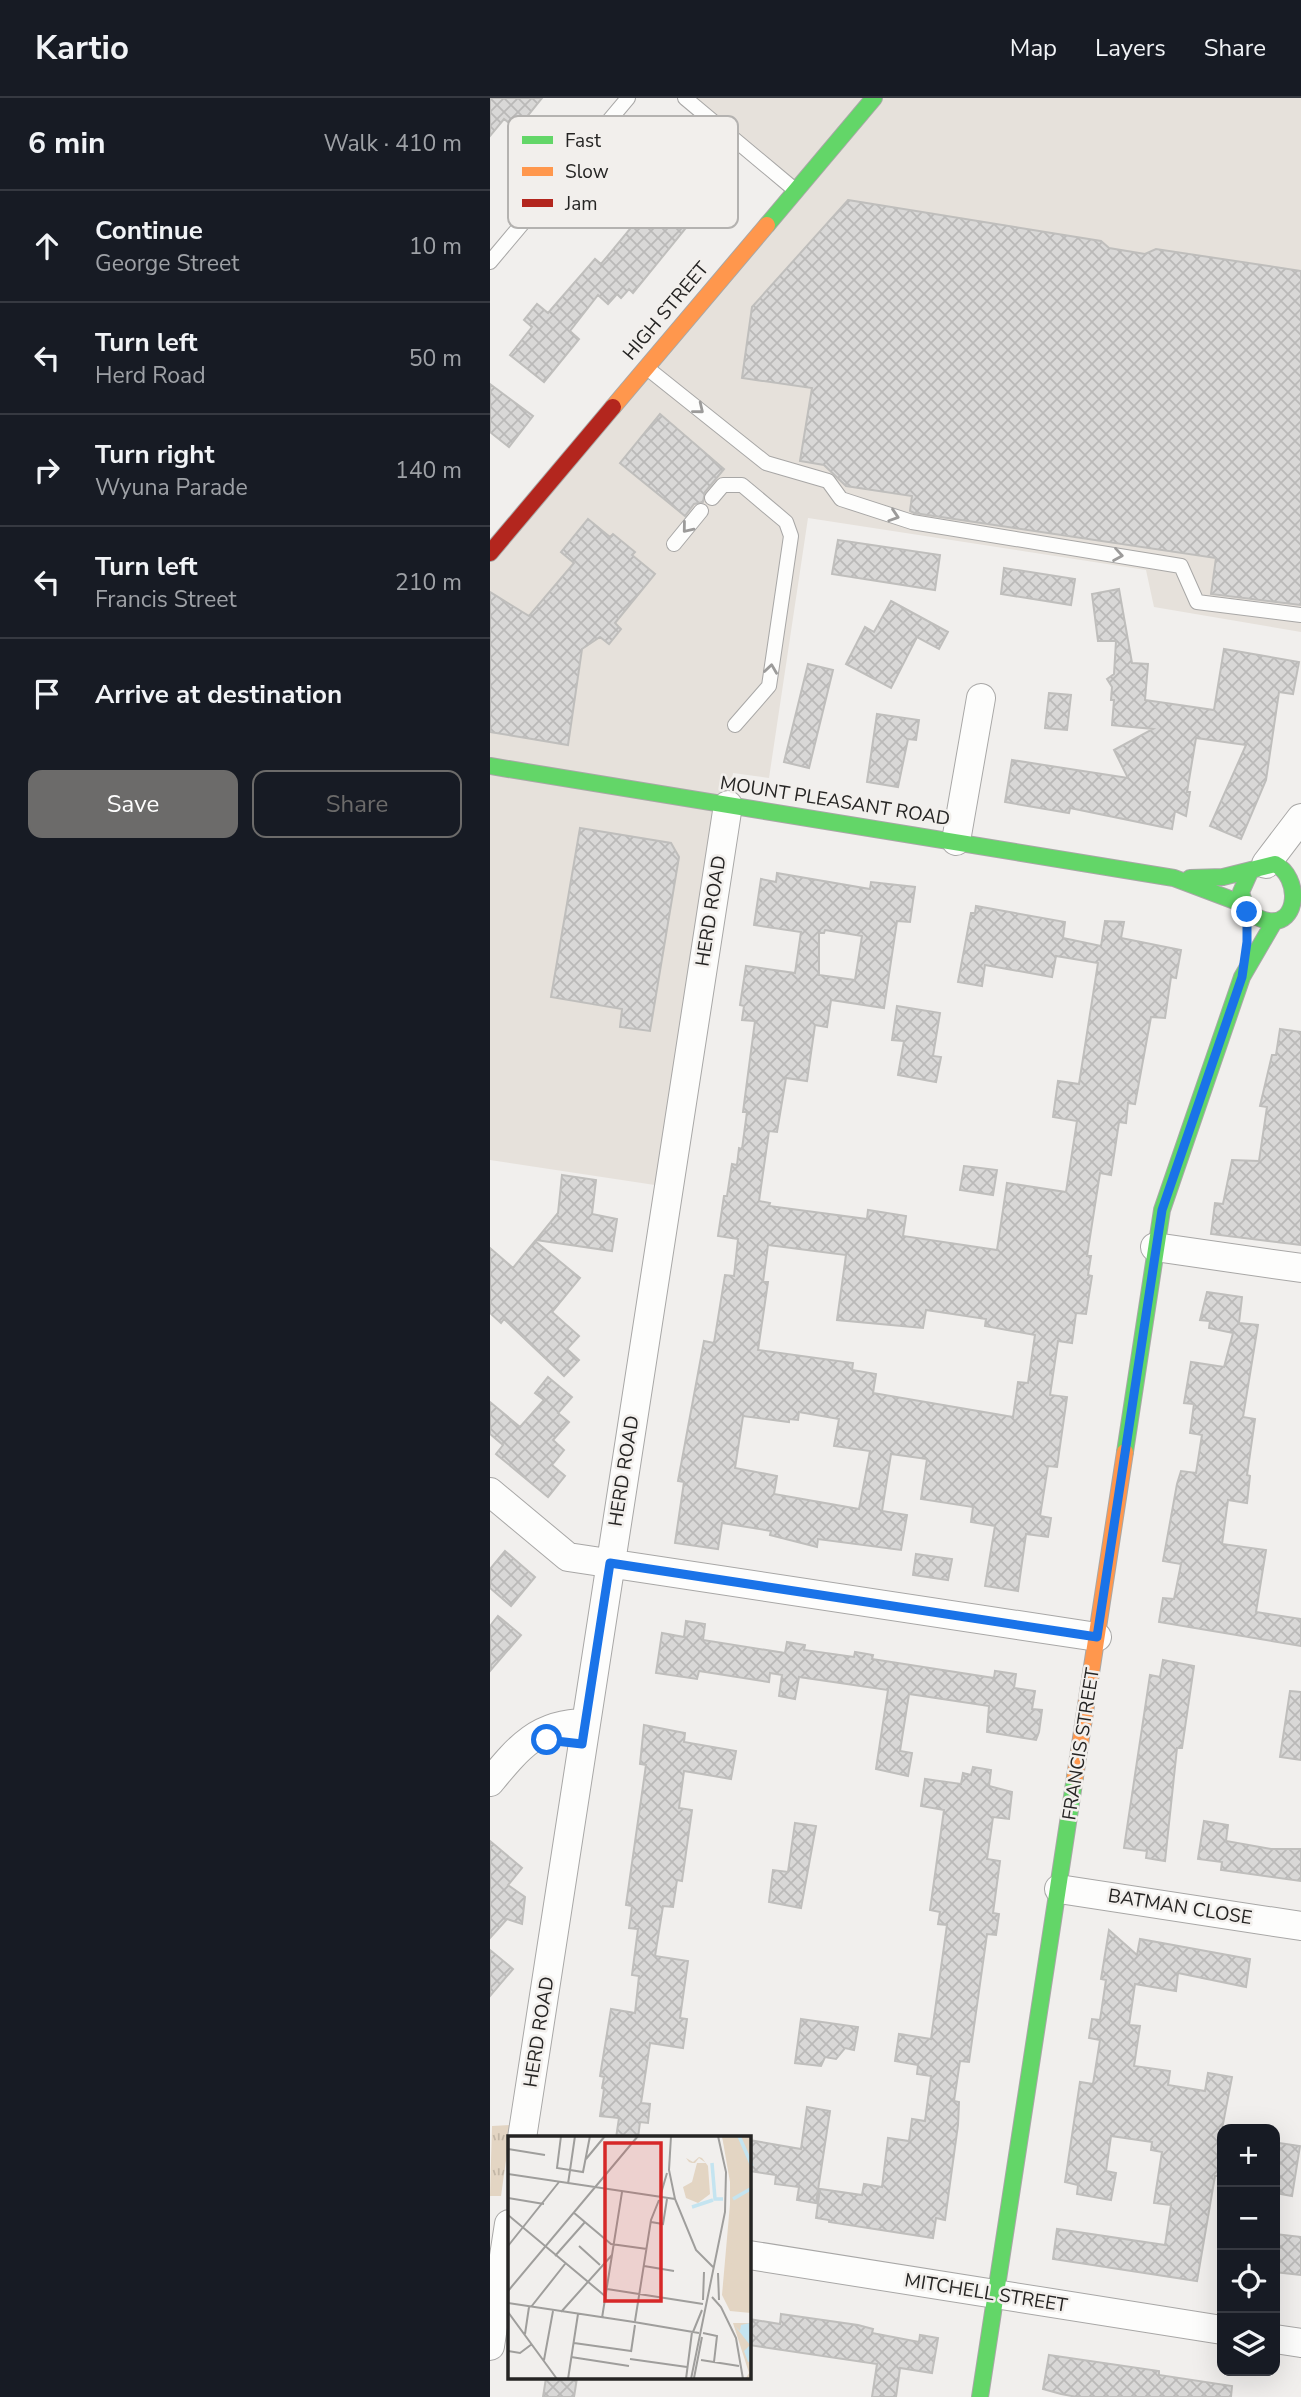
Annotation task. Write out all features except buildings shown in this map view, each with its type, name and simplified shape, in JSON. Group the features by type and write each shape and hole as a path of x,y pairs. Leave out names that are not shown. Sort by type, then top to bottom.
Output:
{"street":[{"name":"HIGH STREET","path":"490,553 874,98"},
{"path":"956,841 981,698"},
{"name":"MOUNT PLEASANT ROAD","path":"490,766 1174,878 1218,892 1263,921 1274,922"},
{"name":"HERD ROAD","path":"522,2136 728,805"},
{"path":"1245,908 1241,887 1301,818"},
{"path":"1274,922 1295,913 1299,899 1297,880 1301,834"},
{"path":"1258,868 1284,867 1297,880"},
{"name":"MOUNT PLEASANT ROAD","path":"1174,878 1221,878 1258,868"},
{"name":"FRANCIS STREET","path":"981,2397 1162,1210 1242,977 1247,942 1245,908"},
{"name":"FRANCIS STREET","path":"1242,977 1274,922"},
{"path":"1156,1247 1301,1268"},
{"path":"490,1492 568,1558 1097,1637"},
{"path":"490,1782 527,1742 550,1727 584,1734"},
{"name":"BATMAN CLOSE","path":"1059,1889 1301,1926"},
{"path":"491,2332 508,2230"},
{"name":"MITCHELL STREET","path":"751,2255 1217,2329"},
{"path":"1280,2340 1301,2343"}],"lane":[{"path":"613,116 628,98"},
{"path":"685,98 706,116"},
{"path":"738,142 796,191"},
{"path":"490,262 519,228"},
{"path":"646,367 766,463 828,481 841,499 912,522 1181,566 1197,602 1301,615"},
{"path":"712,498 723,485 742,485 786,522 790,537 769,686 735,725"},
{"path":"674,544 701,511"}],"shaded area":[{"path":"691,98 1301,98 1301,632 1154,607 1146,570 808,518 769,778 733,773 668,1187 490,1160 490,553 798,188 738,138 738,116 712,116"}],"green space":[{"path":"511,2125 501,2196 490,2196 492,2126"}],"traffic: fast":[{"path":"767,225 874,98"},
{"path":"490,766 1174,878 1243,904"},
{"path":"1190,878 1223,877 1275,864 1283,870 1292,889 1291,909 1286,916 1278,921 1268,921 1247,912 1241,892 1250,872"},
{"path":"1125,1452 1162,1210 1242,977 1274,922"},
{"path":"980,2397 1075,1777"}],"traffic: slow":[{"path":"613,407 767,225"},
{"path":"1075,1777 1125,1452"}],"traffic: jam":[{"path":"490,553 613,407"}],"route":[{"path":"547,1740 582,1744 610,1563 1097,1637 1162,1210 1242,977 1247,942 1247,912"}]}
